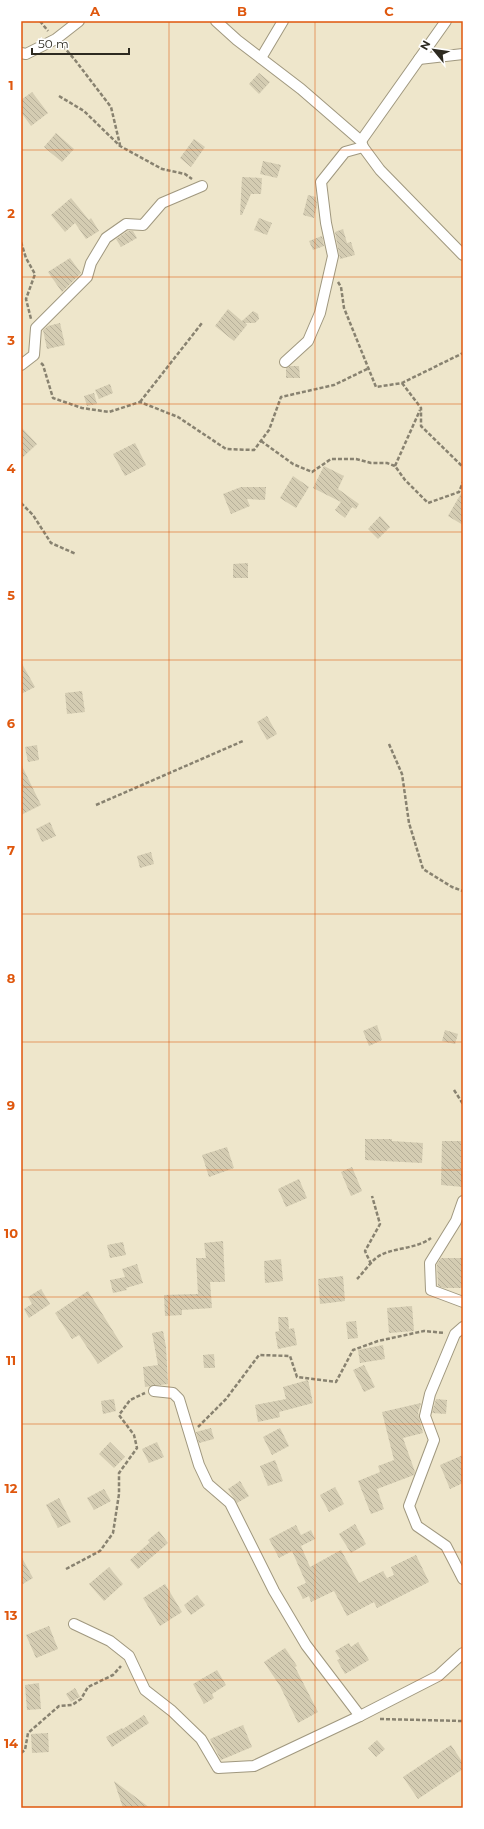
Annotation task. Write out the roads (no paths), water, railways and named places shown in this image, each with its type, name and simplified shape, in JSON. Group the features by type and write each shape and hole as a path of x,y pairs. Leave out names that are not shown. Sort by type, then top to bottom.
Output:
{"street":[{"path":"21,53 26,54 56,40 79,21"},
{"path":"216,21 301,89 362,144 380,170 463,255"},
{"path":"261,58 283,21"},
{"path":"285,362 308,341 320,313 333,256 326,223 321,182 345,152 362,144 446,21"},
{"path":"419,59 463,54"},
{"path":"21,365 34,355 36,328 87,277 91,263 106,238 126,224 142,225 162,203 202,186"},
{"path":"463,1201 456,1221 430,1263 431,1290 463,1302"},
{"path":"459,1330 430,1394 425,1416 434,1440 409,1506 417,1526 446,1546 463,1579"},
{"path":"154,1391 172,1393 179,1399 199,1466 208,1484 230,1503 274,1591 306,1645 360,1716"},
{"path":"74,1624 110,1641 129,1656 145,1690 172,1711 201,1739 218,1768 254,1766 360,1716 438,1676 463,1653"}]}
